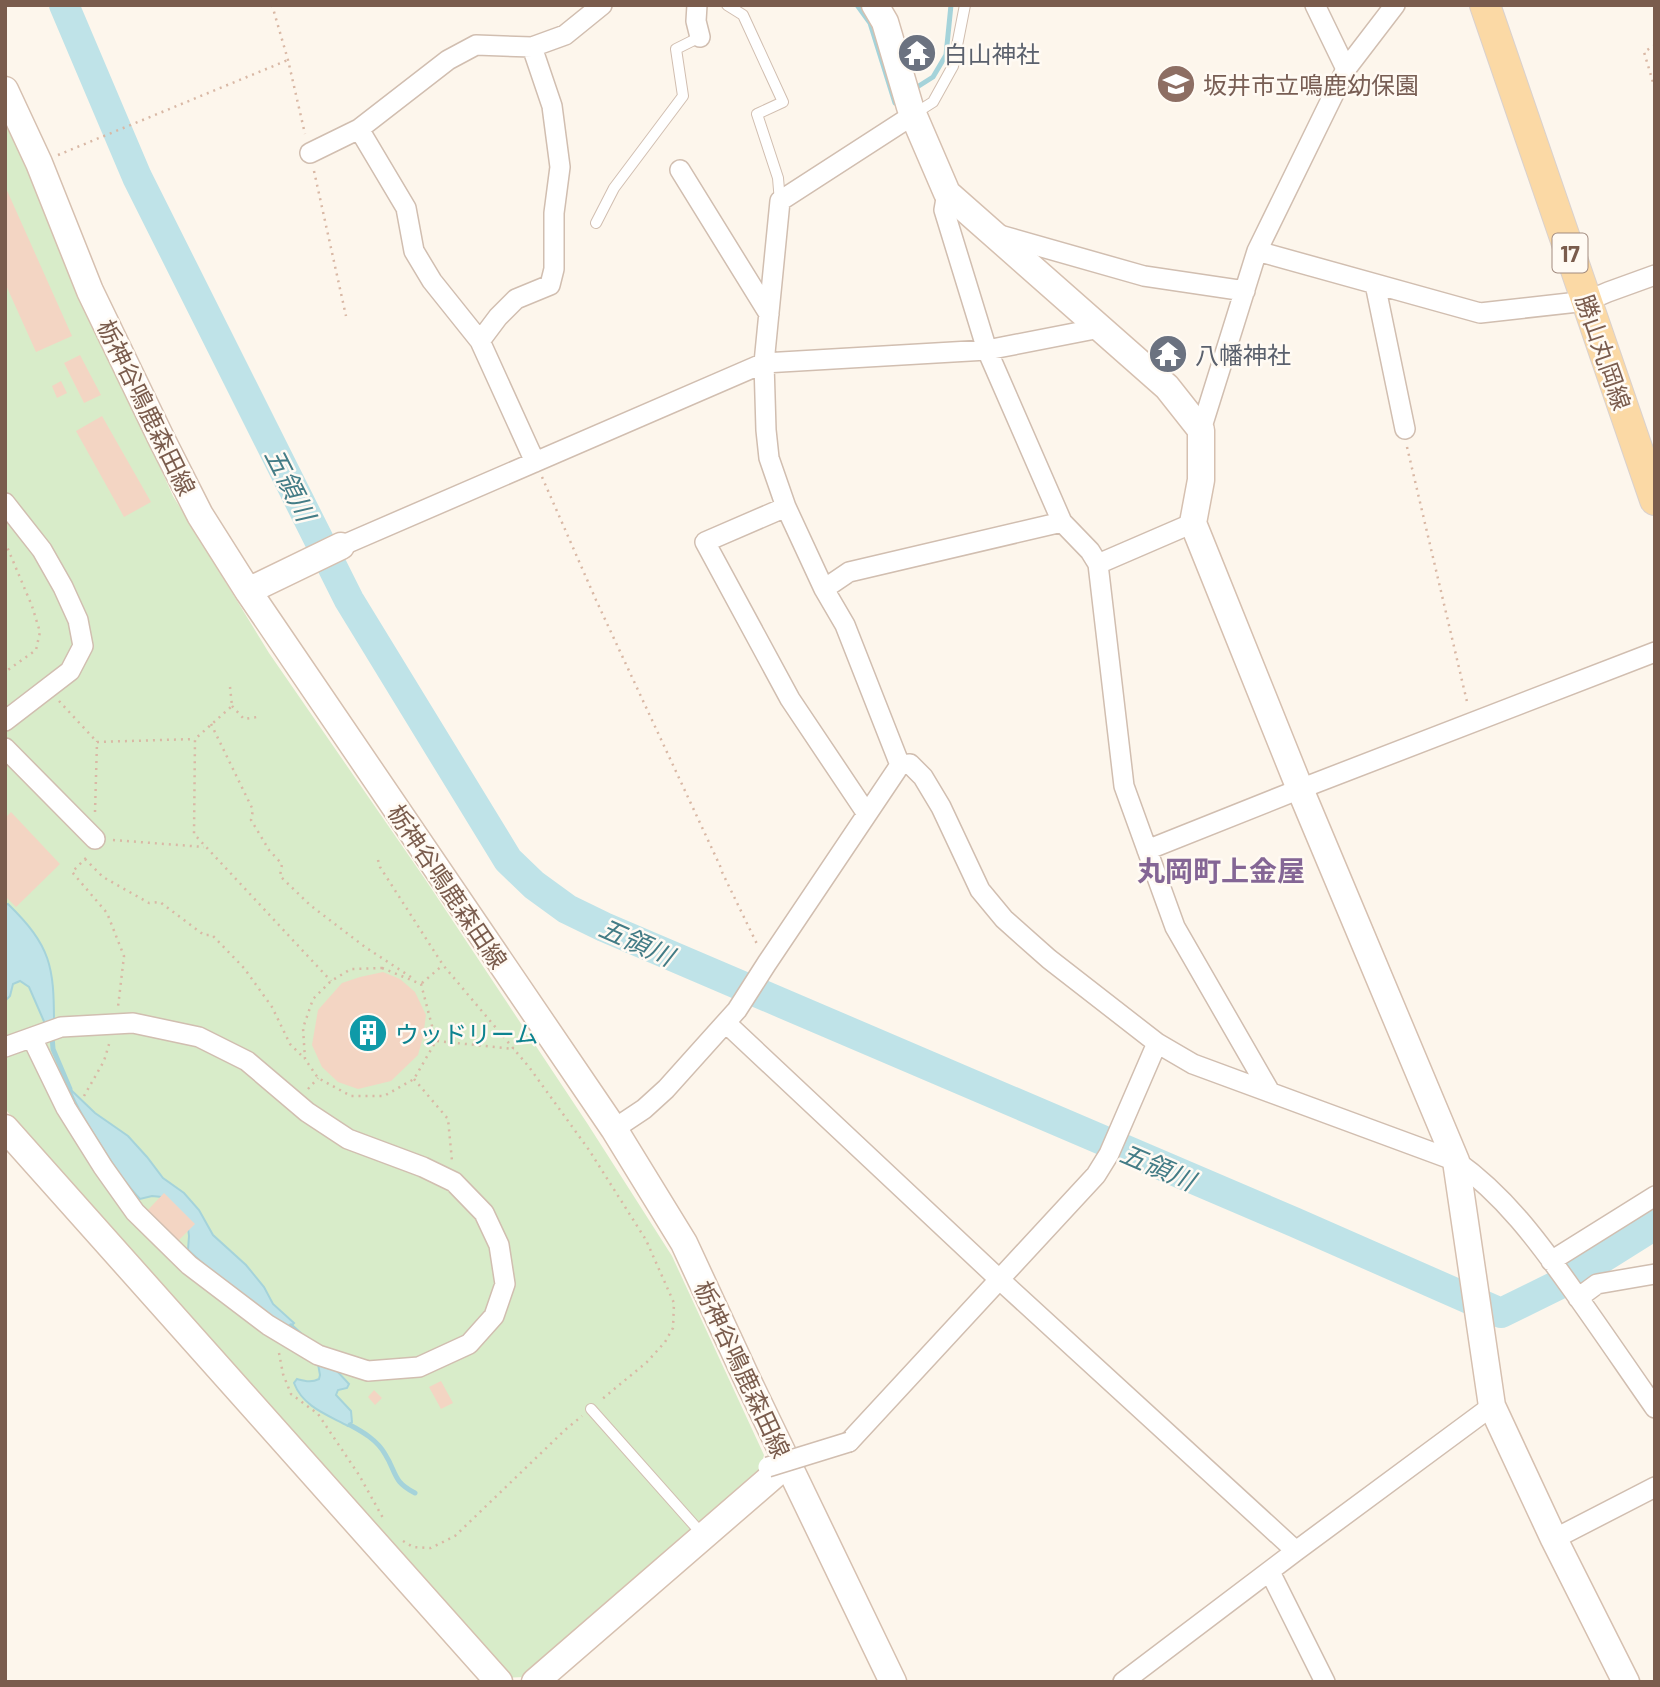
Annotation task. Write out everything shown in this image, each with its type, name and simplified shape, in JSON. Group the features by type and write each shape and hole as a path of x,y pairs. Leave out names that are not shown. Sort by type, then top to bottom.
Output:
{"main road":[{"name":"勝山丸岡線","path":"1485,5 1655,500"}],"street":[{"path":"310,153 359,129 448,60 476,46 532,47 565,35 603,5"},
{"path":"697,5 696,21 701,37"},
{"path":"875,5 885,22 913,115 947,193 1167,387 1201,430"},
{"path":"1315,5 1346,69"},
{"path":"1395,5 1346,69 1257,251 1201,430 1201,480 1193,523 1300,789 1456,1161 1493,1406 1554,1538 1626,1682"},
{"path":"480,341 516,299 550,285 554,269 554,213 560,167 552,106 532,47"},
{"name":"栃神谷鳴鹿森田線","path":"5,89 39,163 90,290 200,515 248,591 614,1129 684,1242 778,1465 893,1682"},
{"path":"900,765 845,625 824,589 786,507 769,458 764,363 780,201 913,115"},
{"path":"359,129 405,208 414,251 432,281 480,341 535,462"},
{"path":"681,170 769,314"},
{"path":"947,193 944,209 987,350 1062,522 1090,551 1098,564 1124,786 1175,927 1270,1092"},
{"path":"992,233 1144,276 1245,291"},
{"path":"1257,251 1480,313 1587,301 1655,275"},
{"path":"1374,284 1406,438"},
{"path":"248,591 341,546 764,363 987,350 1100,328"},
{"path":"5,503 42,550 63,587 78,620 83,646 70,671 5,721"},
{"path":"786,507 705,542 790,699 867,814"},
{"path":"824,589 849,572 1062,522"},
{"path":"1098,564 1193,523"},
{"path":"1147,850 1655,652"},
{"path":"5,748 94,839"},
{"path":"900,765 910,764 923,777 979,890 1004,919 1049,959 1157,1043 1193,1064 1456,1161 1478,1177 1506,1204 1551,1261 1655,1408"},
{"path":"614,1129 645,1109 666,1089 744,1002 766,963 900,765"},
{"path":"5,1047 61,1027 133,1023 199,1037 247,1061 307,1112 348,1139 424,1167 454,1182 484,1213 499,1245 505,1284 494,1316 470,1344 419,1367 368,1371 318,1356 268,1325 189,1265 135,1212 66,1108 32,1038"},
{"path":"726,1023 1000,1280 1296,1550"},
{"path":"535,1682 703,1536 778,1465 849,1442 1096,1175 1109,1154 1157,1043"},
{"path":"5,1128 499,1682"},
{"path":"1551,1261 1655,1196"},
{"path":"1578,1298 1597,1284 1655,1274"},
{"path":"1123,1682 1296,1550 1493,1406"},
{"path":"1554,1538 1655,1487"},
{"path":"1270,1572 1325,1682"}],"lane":[{"path":"727,5 743,15 783,102 757,114 778,178 780,204"},
{"path":"913,115 933,102 953,66 965,5"},
{"path":"596,223 614,188 683,96 676,49 701,37"},
{"path":"591,1409 703,1536"}],"path":[{"path":"272,5 288,60 346,316"},
{"path":"1655,45 1644,52 1655,89"},
{"path":"58,155 288,60"},
{"path":"1406,438 1472,723"},
{"path":"535,462 596,600 766,963"},
{"path":"5,541 40,632 36,650 5,672"},
{"path":"230,687 232,706 244,719 257,717"},
{"path":"47,689 97,742 94,839 85,859 72,872 107,913 124,956 116,1024 104,1061 84,1096"},
{"path":"97,742 195,739 232,706"},
{"path":"85,859 103,877 149,903 160,902 204,935 212,934 244,968 272,1007 290,1044 305,1059 317,1078 351,1096 384,1096 414,1079 436,1041 421,984 332,922 310,905 281,876 282,864 269,850 251,820 253,810 211,724"},
{"path":"195,739 194,834 331,981"},
{"path":"94,839 206,847"},
{"path":"421,984 443,965"},
{"path":"305,1059 303,1028 313,999 331,981 351,969 382,968 421,984"},
{"path":"436,1041 514,1049"},
{"path":"414,1079 448,1119 454,1182"}],"green space":[{"path":"5,121 173,496 269,653 425,879 672,1256 764,1455 760,1469 666,1556 523,1677 503,1678 205,1332 5,1109"}],"water":[{"path":"8,904 33,932 47,958 53,987 54,1024 46,1026 29,987 20,981 13,984 10,996 5,1001 5,905"},
{"path":"70,1089 95,1113 128,1136 163,1178 184,1193 199,1210 213,1235 246,1265 264,1287 273,1304 294,1323 289,1328 237,1291 188,1250 187,1220 162,1197 140,1199 105,1151"},
{"path":"318,1364 337,1371 349,1384 347,1388 338,1390 336,1395 351,1411 352,1422 348,1426 310,1404 294,1383 297,1379 319,1379"}],"building":[{"path":"5,186 72,336 36,352 5,283"},
{"path":"80,355 101,395 84,403 64,363"},
{"path":"61,381 67,393 57,398 52,386"},
{"path":"102,416 151,502 124,517 76,431"},
{"path":"11,812 60,864 16,907 5,896 5,818"},
{"name":"ウッドリーム","path":"383,972 400,979 415,992 426,1015 423,1037 418,1055 391,1081 358,1089 338,1082 322,1067 312,1045 318,1010 342,983"},
{"path":"164,1193 195,1224 176,1243 145,1213"},
{"path":"441,1381 453,1403 441,1409 429,1387"},
{"path":"374,1390 382,1398 375,1405 368,1397"}],"waterway":[{"name":"五領川","path":"64,5 137,177 349,600 508,860 534,885 567,909 604,927 1501,1313 1564,1282 1655,1225"},
{"path":"857,5 870,23 895,103 900,99"},
{"path":"914,89 933,77 946,55 951,5"},
{"path":"52,1036 53,1049 70,1089"},
{"path":"291,1326 301,1335"},
{"path":"350,1425 378,1445 399,1480 415,1493"}],"place":[{"name":"白山神社","path":"917,53"},
{"name":"坂井市立鳴鹿幼保園","path":"1176,84"},
{"name":"八幡神社","path":"1168,354"},
{"name":"ウッドリーム","path":"368,1033"}],"district":[{"name":"丸岡町上金屋","path":"1221,870"}]}
